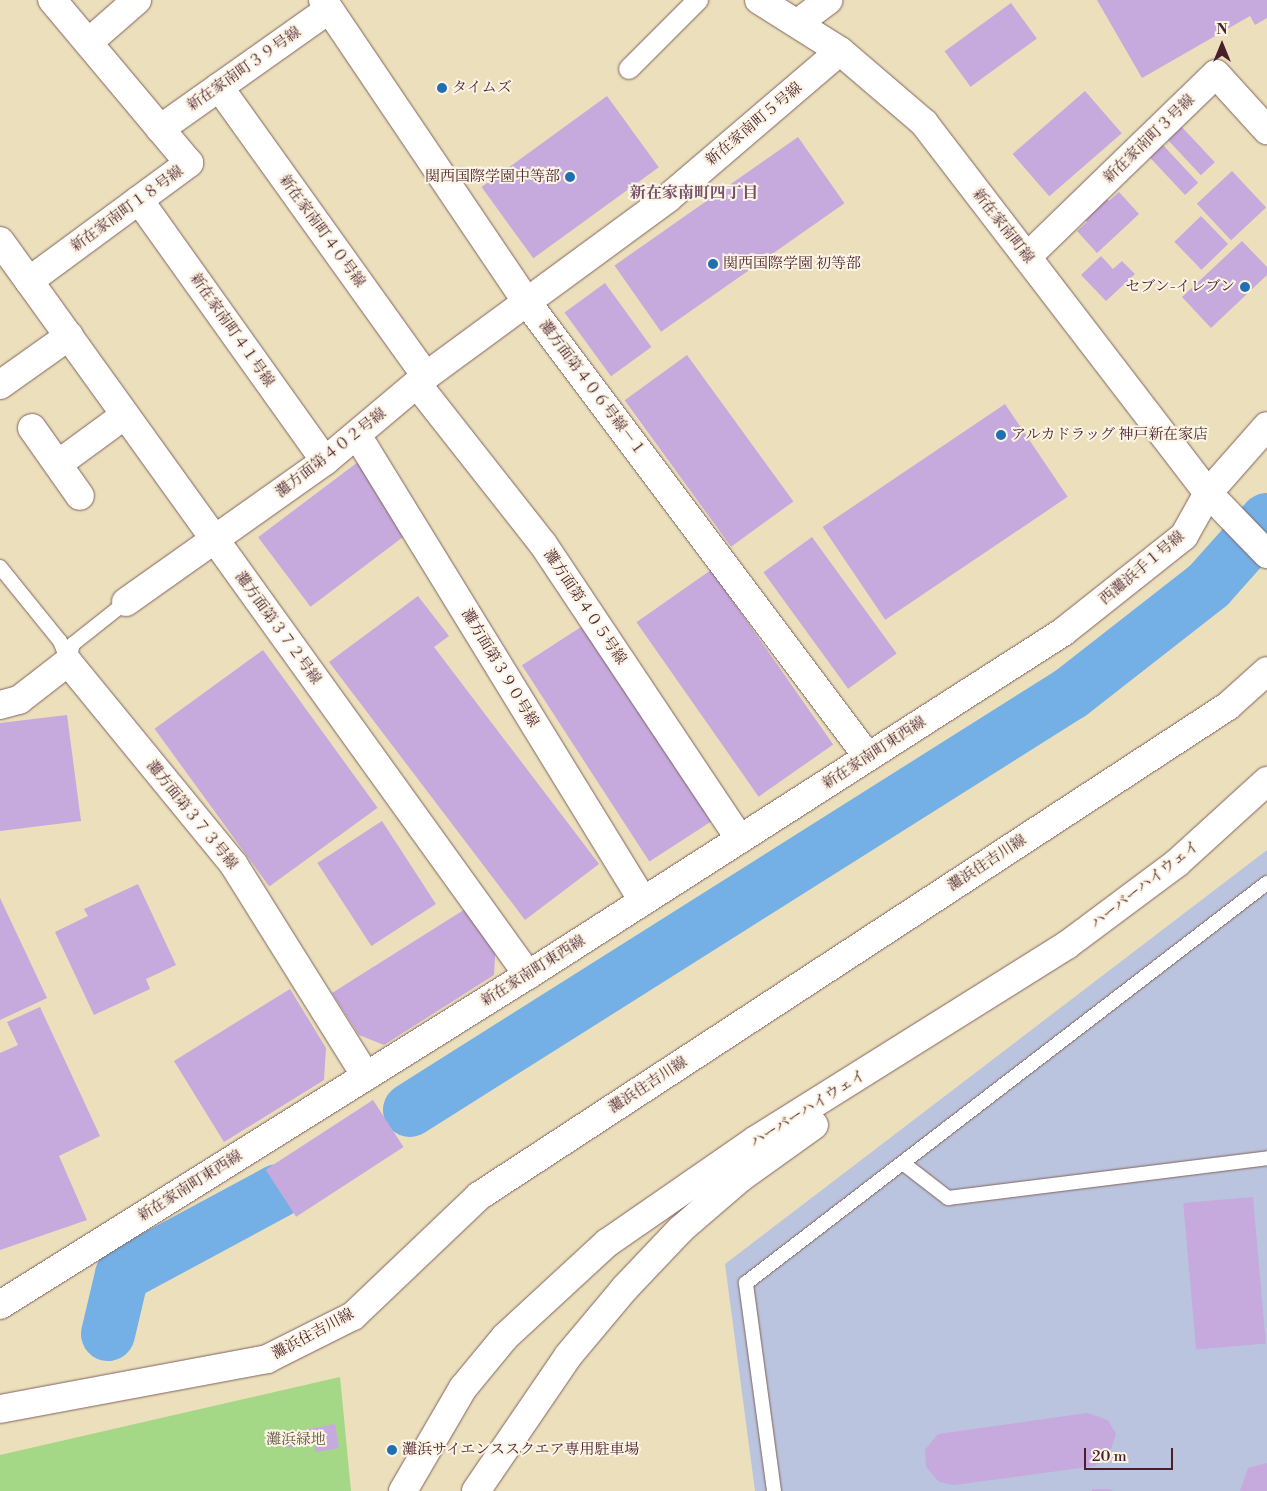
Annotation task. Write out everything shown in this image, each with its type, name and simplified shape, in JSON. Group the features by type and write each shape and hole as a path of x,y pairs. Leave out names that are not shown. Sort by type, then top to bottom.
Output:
{"street":[{"name":"新在家南町１８号線","path":"29,281 189,164 52,0"},
{"path":"89,42 137,0"},
{"path":"629,69 698,0"},
{"name":"新在家南町線","path":"759,0 840,51 924,123 1208,492 1267,554"},
{"path":"798,23 828,0"},
{"name":"新在家南町３９号線","path":"160,129 219,87 326,5"},
{"name":"灘方面第４０６号線－１","path":"326,5 526,301 868,757"},
{"name":"新在家南町５号線","path":"668,198 840,51"},
{"name":"新在家南町３号線","path":"1027,257 1216,74 1267,130"},
{"name":"新在家南町４０号線","path":"219,87 422,380"},
{"name":"灘方面第４０２号線","path":"126,602 325,461 422,380 526,301 668,198"},
{"name":"新在家南町４１号線","path":"139,200 325,461"},
{"path":"0,241 29,281"},
{"name":"灘方面第３７２号線","path":"29,281 528,975"},
{"path":"0,385 69,336"},
{"name":"灘方面第４０５号線","path":"422,380 543,544 740,839"},
{"path":"58,464 125,415"},
{"name":"西灘浜手１号線","path":"1063,632 1184,536 1208,492 1267,426"},
{"path":"32,428 80,496"},
{"name":"灘方面第３９０号線","path":"357,435 643,901"},
{"name":"新在家南町東西線","path":"0,1305 528,975 1063,632"},
{"name":"灘方面第４０２号線","path":"0,705 19,700 68,662"},
{"name":"灘方面第３７３号線","path":"68,662 234,865 366,1076"},
{"name":"灘浜住吉川線","path":"0,1410 267,1359 353,1316 478,1196 1219,712 1267,671"},
{"name":"ハーバーハイウェイ","path":"403,1491 463,1388 505,1337 607,1243 756,1140 1067,945 1177,863 1267,781"},
{"name":"ハーバーハイウェイ","path":"476,1491 580,1341 681,1229 740,1178 802,1132 1075,962 1188,877 1267,808"}],"lane":[{"name":"灘方面第３７３号線","path":"0,567 60,641 68,662"},
{"name":"灘方面第４０２号線","path":"68,662 72,644 126,602"},
{"path":"774,1491 746,1283 904,1164 1267,883"},
{"path":"904,1164 948,1198 1267,1158"}],"shaded area":[{"path":"1267,850 1267,1491 755,1491 725,1264"}],"green space":[{"name":"灘浜緑地","path":"340,1377 351,1491 0,1491 0,1455"}],"building":[{"path":"1097,0 1267,0 1267,18 1255,25 1250,16 1142,78"},
{"path":"1011,3 1037,39 971,87 945,51"},
{"path":"1085,91 1122,133 1049,196 1013,154"},
{"name":"関西国際学園中等部","path":"607,96 659,167 533,258 482,187"},
{"path":"1180,125 1215,162 1201,175 1166,138"},
{"path":"798,137 844,203 661,332 615,265"},
{"path":"1162,144 1198,183 1185,195 1149,156"},
{"path":"1232,171 1266,208 1231,240 1197,204"},
{"path":"1119,192 1139,214 1097,253 1077,231 1087,222 1082,217 1104,196 1109,201"},
{"path":"1201,216 1228,244 1201,270 1174,242"},
{"path":"1242,241 1267,267 1267,275 1211,328 1182,297"},
{"path":"1101,256 1113,269 1122,261 1135,274 1106,301 1081,275"},
{"path":"605,283 651,347 611,376 565,312"},
{"path":"687,355 793,501 731,547 625,400"},
{"path":"1005,404 1068,497 885,620 823,527"},
{"path":"358,462 410,531 311,607 258,537"},
{"path":"812,537 897,653 848,689 763,572"},
{"path":"711,570 833,744 759,797 636,622"},
{"path":"418,596 449,636 434,647 599,864 525,920 329,662"},
{"path":"584,625 711,821 649,862 522,665"},
{"path":"263,650 378,808 269,887 155,729"},
{"path":"67,715 81,821 0,831 0,723"},
{"path":"382,821 436,904 371,946 317,863"},
{"path":"138,884 176,965 146,979 150,989 94,1015 55,932 88,916 84,909"},
{"path":"0,898 47,998 0,1020"},
{"path":"470,906 496,940 494,975 384,1045 359,1035 332,993"},
{"path":"290,989 326,1048 324,1080 224,1142 174,1061"},
{"path":"40,1007 100,1136 59,1156 87,1220 0,1250 0,1053 18,1045 7,1022"},
{"path":"373,1100 403,1147 296,1217 266,1170"},
{"path":"1253,1197 1266,1343 1196,1350 1183,1203"},
{"path":"1087,1413 1108,1420 1116,1434 1109,1455 1095,1466 954,1485 939,1482 926,1467 925,1450 938,1434"},
{"path":"335,1424 339,1448 316,1452 314,1443 284,1448 282,1434"},
{"path":"1267,1463 1267,1491 1240,1491 1248,1468"},
{"path":"1092,1489 1109,1489 1113,1491 1092,1491"}],"waterway":[{"path":"410,1110 1071,693 1209,585 1267,520"},
{"path":"108,1334 122,1275 278,1191"}],"place":[{"name":"タイムズ","path":"442,88"},
{"name":"関西国際学園中等部","path":"570,177"},
{"name":"関西国際学園 初等部","path":"713,264"},
{"name":"セブン-イレブン","path":"1245,287"},
{"name":"アルカドラッグ 神戸新在家店","path":"1001,435"},
{"name":"灘浜サイエンススクエア専用駐車場","path":"392,1450"}],"district":[{"name":"新在家南町四丁目","path":"694,193"}]}
